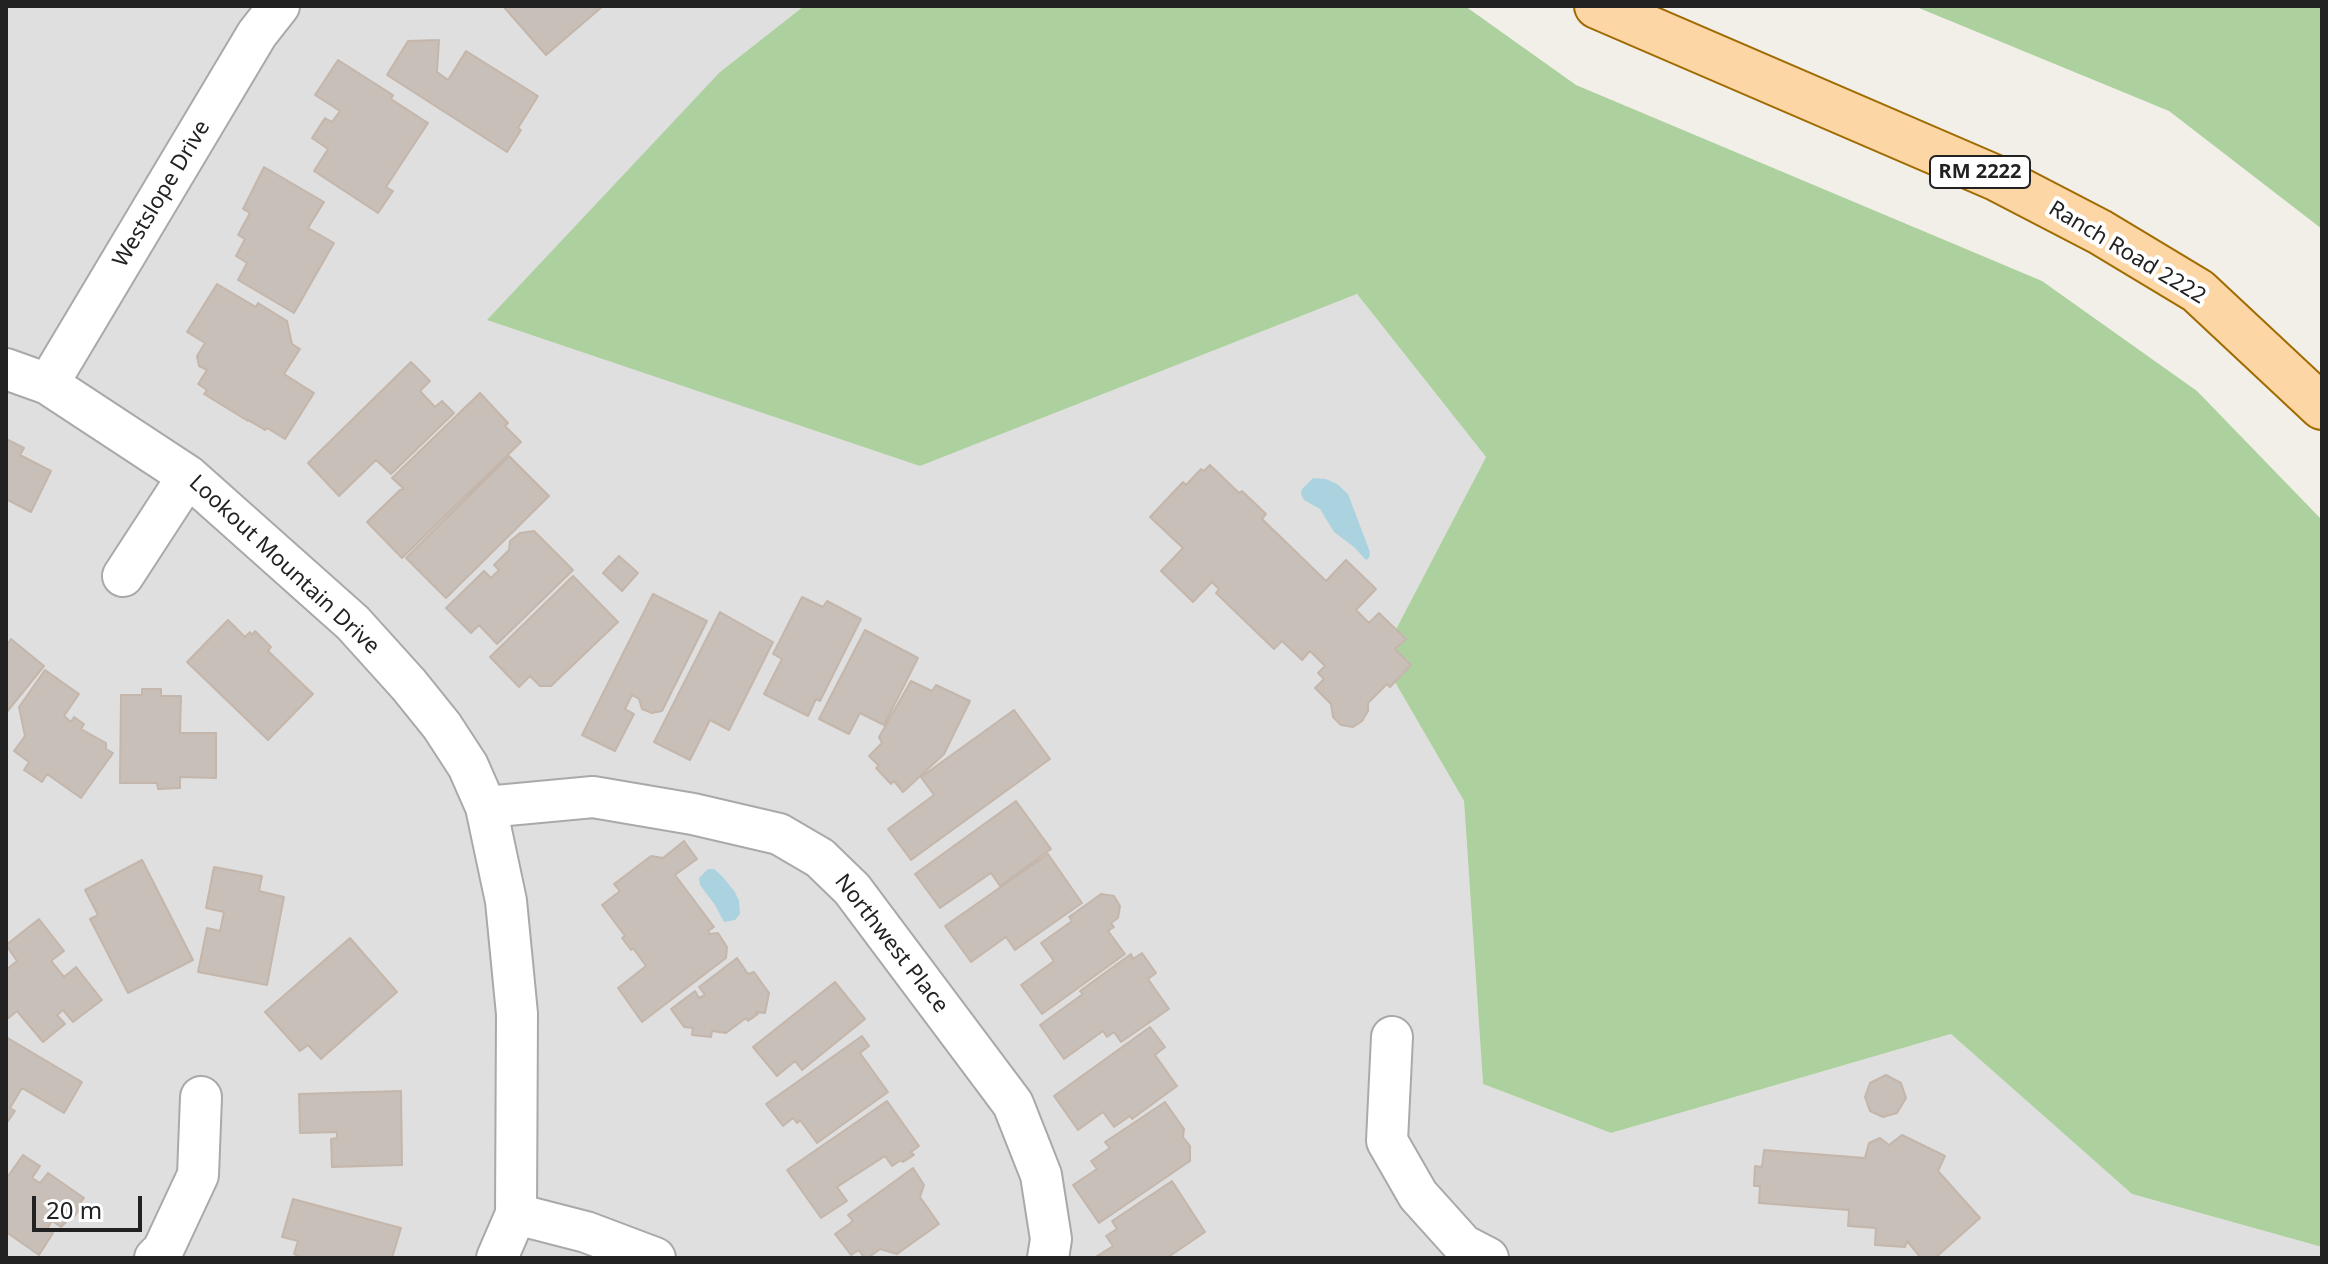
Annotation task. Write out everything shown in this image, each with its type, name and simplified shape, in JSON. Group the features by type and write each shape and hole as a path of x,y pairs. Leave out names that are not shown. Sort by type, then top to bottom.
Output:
{"main road":[{"name":"Ranch Road 2222","path":"1597,6 1996,178 2100,232 2198,291 2322,407"}],"street":[{"name":"Westslope Drive","path":"48,384 257,34 279,6"},
{"name":"Lookout Mountain Drive","path":"6,369 48,384 188,476 353,623 442,726 468,766 486,807 506,901 517,1014 516,1214 497,1258"},
{"path":"123,576 188,476"},
{"name":"Northwest Place","path":"486,807 593,797 693,814 779,834 820,858 852,889 1013,1104 1041,1175 1051,1239 1048,1258"},
{"path":"1392,1037 1387,1141 1418,1195 1463,1245 1488,1258"},
{"path":"155,1258 163,1250 198,1175 201,1097"},
{"path":"516,1214 586,1232 655,1258"}],"shaded area":[{"path":"6,6 804,6 720,72 919,466 1357,294 1486,457 1381,658 1464,801 1483,1084 1611,1133 1951,1034 2132,1194 2322,1247 2322,1258 6,1258"}],"green space":[{"path":"804,6 1465,6 1576,85 2042,281 2197,391 2322,520 2322,1247 2132,1194 1951,1034 1611,1133 1483,1084 1464,801 1381,658 1486,457 1357,294 920,466 487,320 720,72"},
{"path":"1914,6 2322,6 2322,229 2169,111"}],"water":[{"path":"1313,478 1337,484 1348,494 1370,552 1369,558 1366,560 1334,532 1320,509 1304,500 1302,489"},
{"path":"708,869 714,869 735,892 740,914 735,920 724,922 700,885 699,878"}],"building":[{"path":"503,6 603,6 546,55"},
{"path":"439,40 437,72 448,80 466,51 538,96 507,152 387,75 408,41"},
{"path":"338,60 393,95 391,99 428,123 386,187 393,191 378,213 314,171 328,149 312,138 325,118 332,122 340,111 315,95"},
{"path":"264,167 324,202 308,228 334,243 294,313 238,280 247,263 236,256 245,239 238,235 250,213 243,209"},
{"path":"217,284 287,321 292,344 300,349 284,374 314,393 285,439 204,394 207,390 198,384 207,370 199,366 197,356 205,343 187,332"},
{"path":"411,362 430,381 420,391 435,407 442,401 454,413 391,474 376,460 339,496 308,463"},
{"path":"480,393 521,442 402,558 367,522 404,489 392,478"},
{"path":"6,439 24,448 20,455 51,471 31,512 6,499"},
{"path":"509,456 549,496 446,598 406,558"},
{"path":"1210,465 1266,514 1262,519 1326,581 1346,560 1376,589 1356,610 1369,623 1379,613 1406,639 1395,649 1411,665 1390,687 1387,684 1368,703 1368,711 1362,721 1353,727 1341,725 1333,717 1331,704 1315,688 1324,679 1318,673 1325,666 1310,651 1302,660 1282,641 1274,649 1216,593 1219,589 1212,582 1193,602 1161,571 1183,548 1150,517 1183,482 1186,485 1201,469 1204,471"},
{"path":"534,531 573,570 497,644 479,625 471,633 446,608 484,571 491,578 499,570 494,565 509,550 510,541 520,533"},
{"path":"619,556 638,573 622,591 603,573"},
{"path":"573,576 618,622 551,686 540,686 530,676 519,687 490,657"},
{"path":"653,594 707,621 662,711 652,713 642,709 639,699 632,695 625,709 634,714 615,751 582,735"},
{"path":"802,597 823,607 827,601 861,619 820,701 816,699 808,716 764,694 782,659 773,654"},
{"path":"720,612 773,642 729,730 710,720 690,760 654,742"},
{"path":"228,620 245,637 255,631 271,647 268,651 313,694 268,740 187,662"},
{"path":"865,630 918,658 884,725 860,713 849,734 819,719"},
{"path":"11,639 44,666 6,713 6,646"},
{"path":"45,670 79,694 64,716 71,722 74,717 84,724 81,729 106,743 106,749 113,753 81,798 47,774 42,782 24,770 29,762 14,751 25,736 19,707"},
{"path":"911,681 932,691 936,685 970,701 944,754 903,792 894,781 891,784 869,756 882,743 879,737"},
{"path":"142,689 161,689 161,696 181,696 180,733 216,733 216,778 180,777 180,788 158,789 157,783 120,783 121,695 142,695"},
{"path":"1014,710 1050,759 911,860 888,829 934,795 921,777"},
{"path":"1016,801 1051,849 1000,886 991,873 940,908 915,874"},
{"path":"684,841 697,859 675,875 714,927 708,931 710,934 718,933 727,947 726,958 642,1022 618,988 646,966 622,938 625,936 602,905 620,891 614,884 651,856 663,858"},
{"path":"1048,854 1082,903 1015,950 1006,937 971,962 945,926"},
{"path":"142,860 193,960 128,993 90,919 98,915 85,890"},
{"path":"214,867 262,876 259,891 284,897 267,985 198,972 207,928 220,931 224,912 206,908"},
{"path":"1101,894 1114,896 1120,906 1118,918 1111,923 1114,927 1108,931 1125,954 1042,1014 1021,985 1054,961 1041,943 1072,921 1069,917"},
{"path":"39,919 64,951 51,961 64,977 76,967 102,1000 73,1022 63,1010 57,1015 65,1024 43,1042 17,1011 6,1020 6,970 17,961 6,945"},
{"path":"350,938 397,992 321,1059 308,1045 300,1051 265,1012"},
{"path":"1142,953 1156,973 1148,979 1169,1009 1121,1042 1114,1032 1107,1037 1103,1031 1064,1059 1040,1025 1131,954 1133,959"},
{"path":"737,958 748,974 754,972 769,993 765,1013 756,1012 758,1014 748,1021 746,1018 726,1033 712,1031 711,1037 692,1035 693,1028 684,1027 671,1009 695,991 699,998 705,995 699,987"},
{"path":"835,982 865,1019 802,1070 795,1061 777,1076 753,1047"},
{"path":"1150,1027 1165,1047 1155,1055 1177,1086 1132,1119 1130,1116 1114,1127 1103,1112 1078,1130 1054,1096"},
{"path":"862,1036 869,1046 860,1053 888,1092 817,1143 800,1120 797,1123 793,1118 783,1126 766,1104"},
{"path":"6,1037 82,1082 64,1113 22,1088 10,1108 15,1111 6,1124"},
{"path":"1886,1075 1901,1083 1906,1098 1897,1113 1883,1117 1870,1111 1865,1097 1870,1083"},
{"path":"401,1091 402,1165 332,1167 331,1139 337,1138 337,1132 300,1133 299,1094"},
{"path":"887,1101 919,1146 911,1152 914,1155 892,1166 885,1156 837,1187 847,1201 821,1218 787,1170"},
{"path":"1165,1102 1184,1129 1183,1137 1190,1146 1190,1161 1099,1223 1073,1185 1097,1169 1091,1161 1110,1148 1105,1142"},
{"path":"1902,1135 1945,1156 1938,1171 1980,1218 1935,1258 1921,1258 1907,1241 1905,1247 1875,1245 1876,1228 1848,1226 1849,1210 1759,1203 1760,1186 1754,1186 1755,1166 1762,1167 1764,1150 1865,1158 1869,1143 1880,1138 1889,1145"},
{"path":"23,1155 40,1166 32,1178 40,1183 48,1173 84,1198 74,1217 61,1227 52,1221 47,1229 53,1233 39,1255 6,1232 6,1179"},
{"path":"913,1168 924,1185 920,1197 939,1224 897,1254 880,1249 868,1258 864,1258 859,1250 851,1255 835,1234 853,1221 848,1215"},
{"path":"1172,1181 1205,1232 1167,1258 1094,1258 1113,1246 1106,1236 1117,1229 1112,1221"},
{"path":"293,1199 401,1228 392,1258 304,1258 294,1254 298,1241 282,1237"}]}
